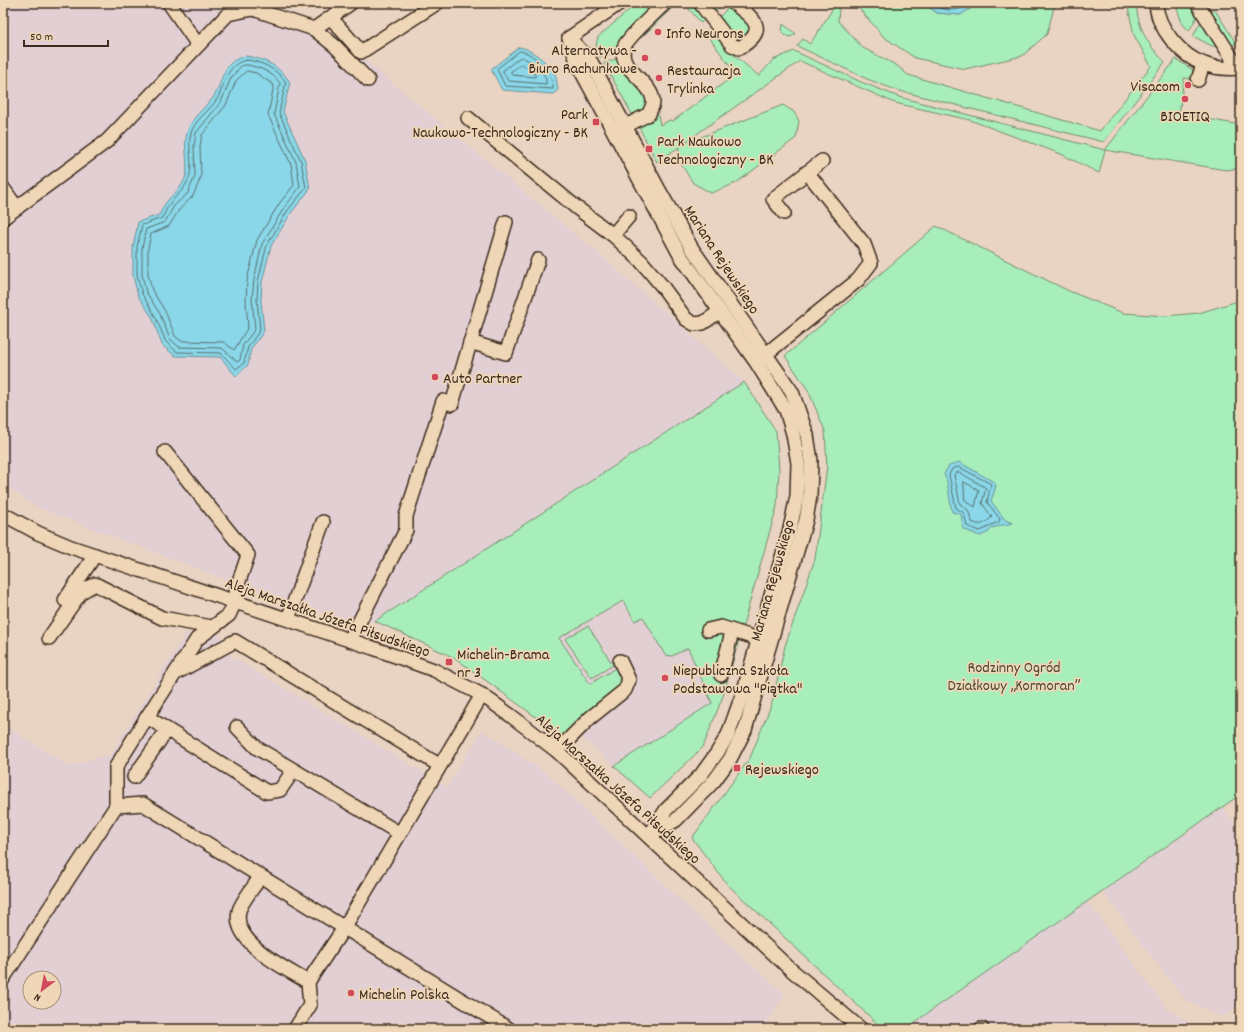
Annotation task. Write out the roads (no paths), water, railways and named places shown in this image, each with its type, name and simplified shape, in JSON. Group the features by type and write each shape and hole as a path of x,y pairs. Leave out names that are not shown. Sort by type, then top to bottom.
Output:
{"street":[{"path":"169,3 198,45"},
{"path":"314,29 351,3"},
{"path":"331,18 361,52 437,3"},
{"path":"569,38 620,3"},
{"path":"613,132 649,114 653,104 652,94 624,61 622,53 625,44 665,3"},
{"path":"700,3 732,45 739,48 750,40 756,33 756,26 752,17 733,3"},
{"path":"1156,3 1162,25 1179,48 1203,64 1220,69 1237,68 1197,3"},
{"path":"3,218 107,141 198,45 227,9 253,9 314,29 335,46 368,80"},
{"name":"Mariana Rejewskiego","path":"569,38 590,60 691,247 792,392 807,435 811,460 810,496 806,520 749,719 736,749 714,781 676,820 649,836"},
{"name":"Mariana Rejewskiego","path":"569,38 579,67 680,255 719,312 756,362 786,410 793,434 798,463 797,496 790,529 744,690 728,735 701,775 666,810 649,836"},
{"path":"1198,80 1203,64"},
{"path":"468,118 577,208 613,235 641,261 662,286 686,319 694,324 703,323 719,312"},
{"path":"784,213 773,199 822,161"},
{"path":"756,362 858,280 871,263 864,244 808,172"},
{"path":"3,188 17,208"},
{"path":"613,235 629,216"},
{"path":"350,640 374,593 411,531 406,516 443,401 452,404 506,222"},
{"path":"470,342 506,353 538,260"},
{"path":"3,979 116,806 116,767 196,638 229,615 235,602 235,593 248,555 165,452"},
{"name":"Aleja Marszałka Józefa Piłsudskiego","path":"3,514 38,534 434,670 482,695 510,714 557,751 788,967 861,1029"},
{"path":"288,620 323,522"},
{"path":"64,601 95,554"},
{"path":"50,638 81,592 95,584 162,618 212,627"},
{"path":"365,584 374,593"},
{"path":"708,630 721,627 732,632 758,639"},
{"path":"720,675 732,632"},
{"path":"174,674 234,641 439,765"},
{"path":"557,751 590,718 625,690 629,680 620,661"},
{"path":"295,1029 310,1005 308,982 344,928 439,765 482,695"},
{"path":"147,717 267,792 280,790 293,771"},
{"path":"237,727 257,748 293,771 400,833"},
{"path":"134,778 167,730"},
{"path":"116,806 143,804 509,1029"},
{"path":"260,877 239,912 241,932 256,950 308,982"}],"water":[{"path":"924,3 971,3 973,7 960,15 937,13"},
{"path":"519,47 534,53 549,66 555,74 558,90 553,94 502,90 491,69"},
{"path":"246,56 271,64 286,76 290,82 283,112 305,160 310,189 291,213 271,246 262,282 261,300 264,331 251,349 248,365 236,376 220,357 175,356 162,345 152,317 138,296 133,276 133,247 138,222 159,215 165,203 185,179 187,169 186,136 192,121 212,99 224,73 231,63"},
{"path":"959,462 994,482 996,486 991,501 1005,520 1013,523 991,528 989,532 980,536 963,529 961,514 952,512 947,482 944,474 949,466"}],"place":[{"name":"Info Neurons","path":"658,32"},
{"name":"Alternatywa - Biuro Rachunkowe","path":"645,58"},
{"name":"Restauracja Trylinka","path":"659,78"},
{"name":"Visacom","path":"1188,85"},
{"name":"BIOETIQ","path":"1185,99"},
{"name":"Park Naukowo-Technologiczny - BK","path":"596,122"},
{"name":"Park Naukowo Technologiczny - BK","path":"649,149"},
{"name":"Auto Partner","path":"435,377"},
{"name":"Michelin-Brama nr 3","path":"449,662"},
{"name":"Niepubliczna Szkoła Podstawowa \"Piątka\"","path":"665,678"},
{"name":"Rejewskiego","path":"737,768"},
{"name":"Michelin Polska","path":"351,993"}],"park label":[{"name":"Rodzinny Ogród Działkowy „Kormoran”","path":"1014,675"}]}
